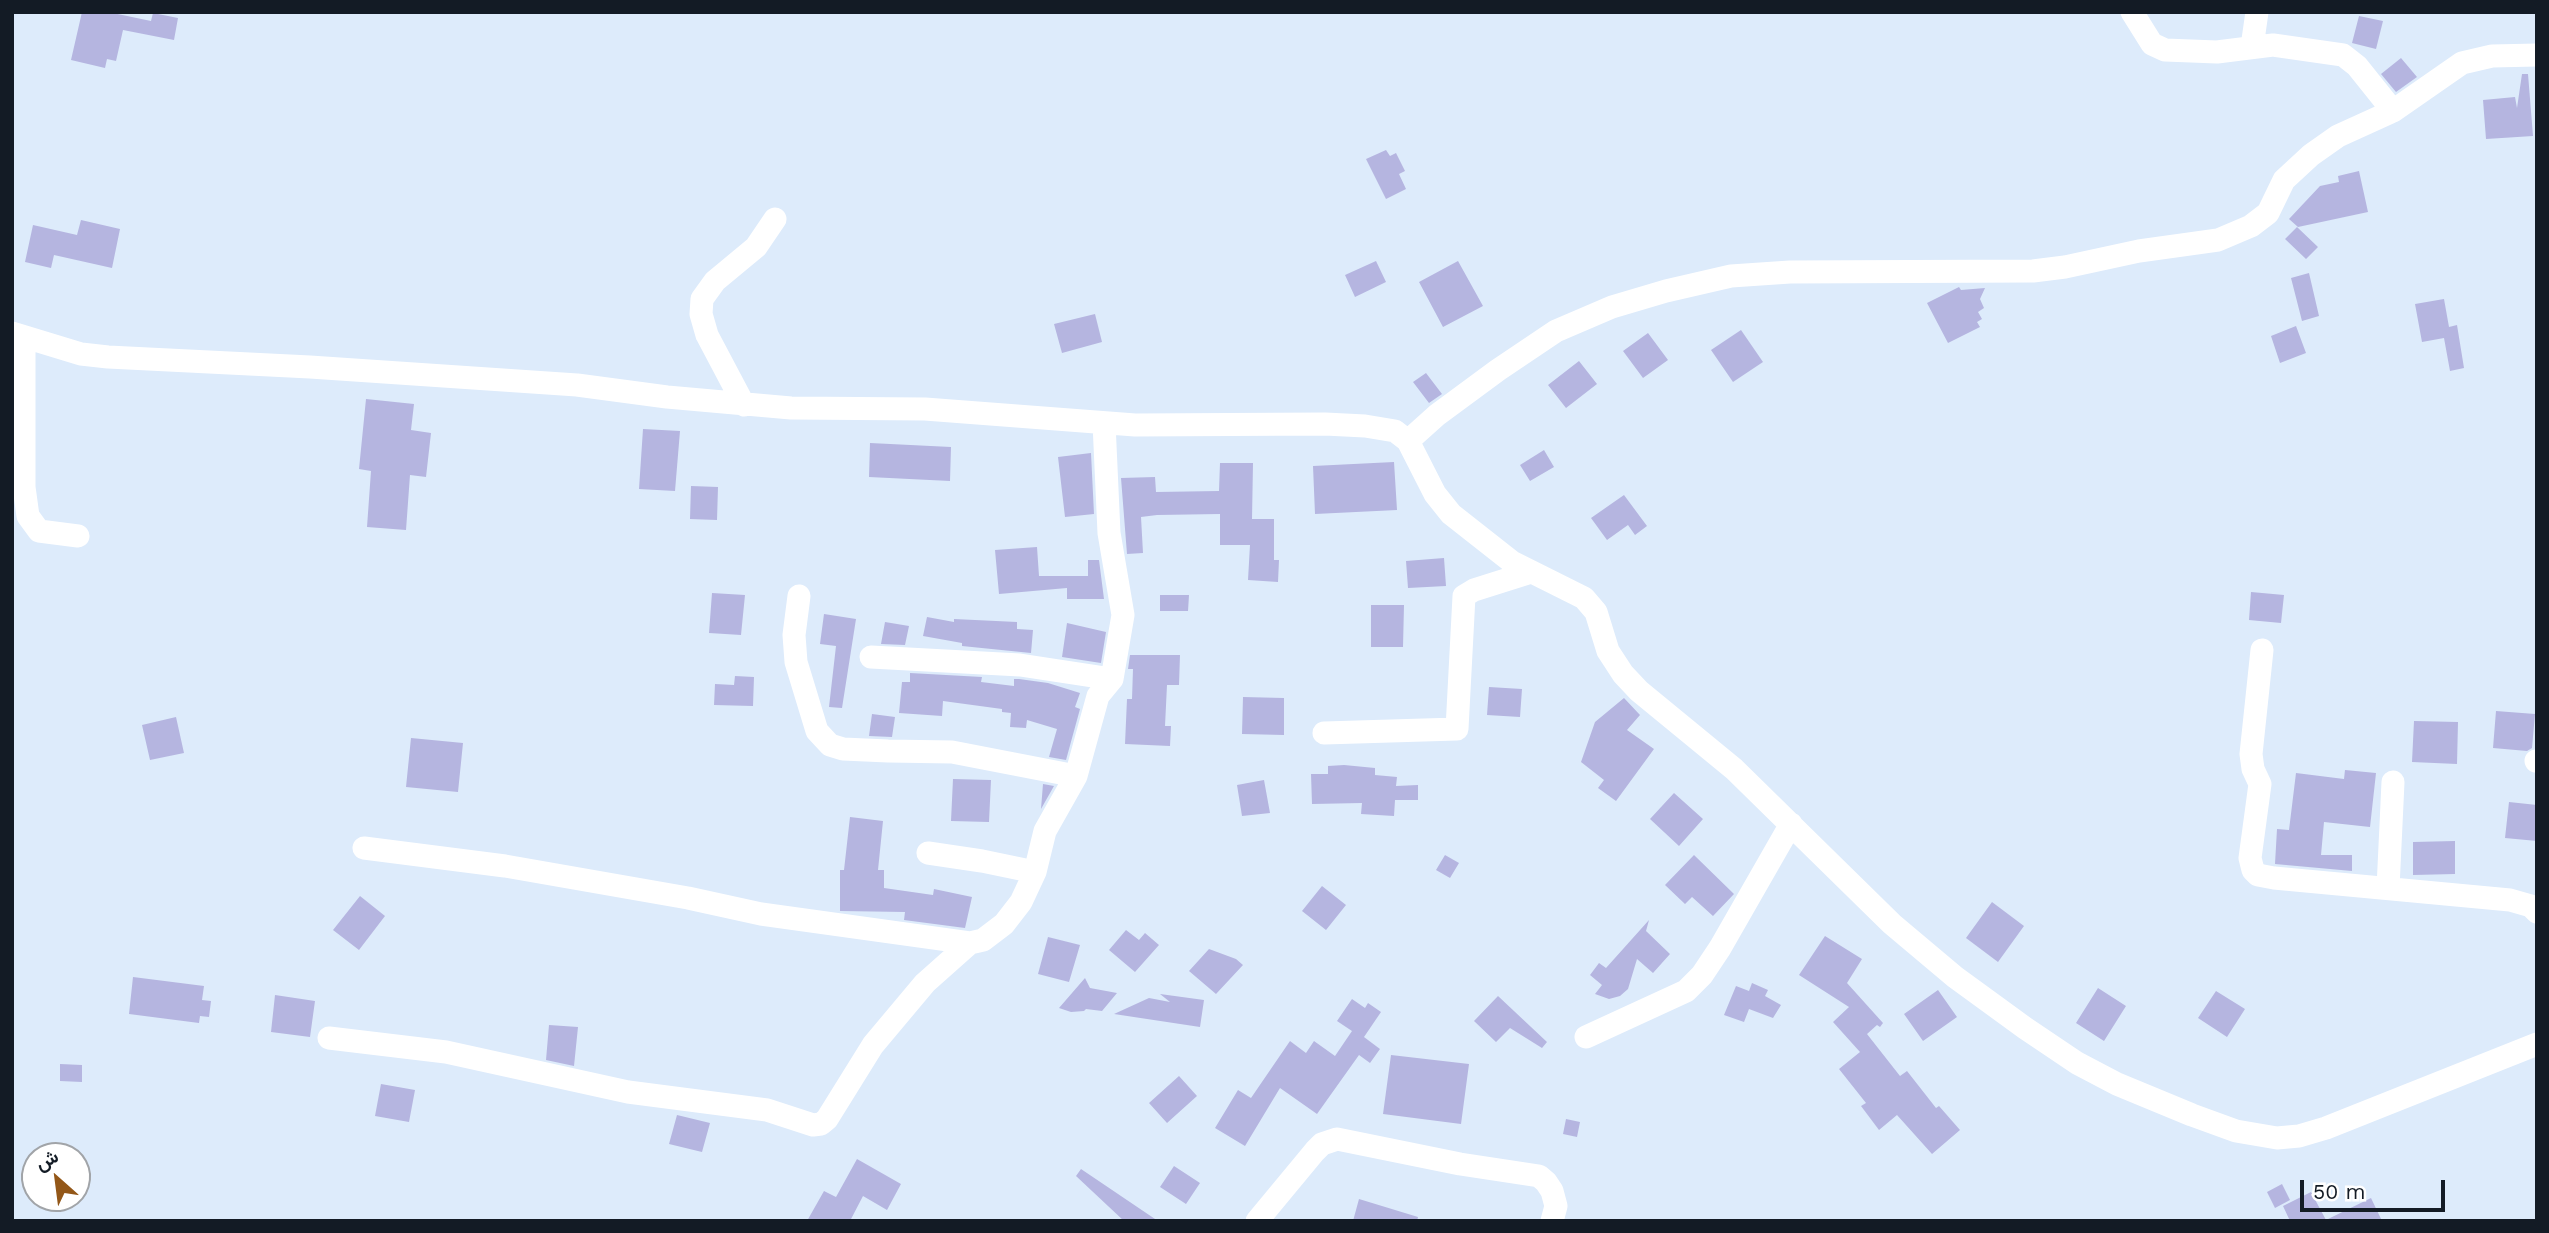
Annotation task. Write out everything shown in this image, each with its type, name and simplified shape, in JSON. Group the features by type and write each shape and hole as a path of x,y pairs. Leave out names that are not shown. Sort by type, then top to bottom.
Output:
{"street":[{"path":"2132,12 2152,44 2165,50 2217,52 2273,44 2343,55 2357,66 2393,111"},
{"path":"2252,47 2257,12"},
{"path":"1408,441 1447,408 1556,331 1612,307 1666,291 1731,276 1790,272 2033,271 2139,251 2218,240 2251,226 2268,213 2284,180 2311,155 2338,136 2393,111 2462,63 2492,56 2537,55"},
{"path":"744,405 707,335 701,314 702,299 715,281 756,247 775,219"},
{"path":"78,536 39,531 29,516 24,487 18,335 94,356 564,384 744,405 925,409 1135,425 1325,424 1395,431 1408,441 1435,494 1451,514 1512,562 1584,598 1595,611 1608,651 1623,674 1639,691 1734,769 1892,924 1955,977 2077,1063 2117,1084 2236,1131 2277,1138 2299,1136 2362,1114 2537,1044"},
{"path":"364,848 505,866 688,898 761,914 970,943 983,940 1004,924 1021,902 1035,872 1045,831 1076,776 1098,696 1112,678 1123,615 1109,533 1104,423"},
{"path":"1324,733 1457,729 1464,596 1474,590 1531,572"},
{"path":"799,596 794,635 796,662 817,732 830,745 855,749 952,752 1076,776"},
{"path":"2262,650 2251,754 2253,769 2260,784 2250,858 2253,870 2258,875 2510,900 2530,906 2537,912"},
{"path":"872,657 1020,665 1112,678"},
{"path":"2388,888 2393,782"},
{"path":"1586,1037 1686,991 1702,975 1791,824"},
{"path":"928,853 982,860 1035,872"},
{"path":"329,1038 446,1052 628,1092 767,1110 813,1125 821,1124 827,1119 852,1076 882,1034 925,983 970,943"},
{"path":"1257,1221 1315,1150 1322,1144 1337,1139 1460,1164 1539,1176 1552,1191 1556,1206 1552,1221"}],"building":[{"path":"82,12 108,12 151,21 153,13 178,18 174,40 123,30 116,61 107,59 105,68 71,60"},
{"path":"2359,16 2383,21 2376,49 2352,43"},
{"path":"2401,58 2417,77 2396,92 2381,74"},
{"path":"2522,74 2528,74 2533,136 2486,139 2483,100 2515,97 2517,108"},
{"path":"1386,150 1390,156 1396,153 1405,171 1399,174 1406,189 1386,199 1366,159"},
{"path":"2359,171 2368,212 2298,227 2289,219 2320,186 2339,182 2338,176"},
{"path":"81,220 120,229 112,268 54,255 51,268 25,262 33,225 77,235"},
{"path":"2297,227 2318,247 2306,259 2285,239"},
{"path":"1376,261 1386,282 1355,297 1345,275"},
{"path":"1458,261 1483,306 1443,327 1419,282"},
{"path":"2309,273 2319,316 2302,321 2291,278"},
{"path":"1959,287 1961,290 1985,288 1980,299 1984,308 1978,312 1982,319 1977,322 1980,327 1948,343 1927,303"},
{"path":"2444,299 2449,327 2457,325 2464,368 2450,371 2444,338 2422,342 2415,304"},
{"path":"1095,314 1102,342 1062,353 1054,324"},
{"path":"2296,326 2306,353 2280,363 2271,336"},
{"path":"1741,330 1763,362 1733,382 1711,350"},
{"path":"1648,333 1668,360 1643,378 1623,351"},
{"path":"1579,361 1597,384 1566,408 1548,385"},
{"path":"1426,373 1442,394 1429,403 1413,382"},
{"path":"366,399 414,404 411,430 431,433 426,477 410,475 406,530 367,527 371,471 359,469"},
{"path":"643,429 680,431 675,491 639,489"},
{"path":"870,443 951,447 950,481 869,477"},
{"path":"1544,450 1554,467 1530,481 1520,465"},
{"path":"1091,453 1094,514 1065,517 1058,457"},
{"path":"1394,462 1397,510 1315,514 1313,466"},
{"path":"1220,463 1253,463 1252,519 1274,519 1274,560 1279,560 1278,582 1248,580 1250,545 1220,545 1220,514 1141,517 1143,553 1127,554 1121,478 1155,477 1156,492 1219,491"},
{"path":"691,486 718,487 717,520 690,519"},
{"path":"1624,495 1647,526 1635,535 1628,525 1607,540 1591,518"},
{"path":"1037,547 1039,576 1088,576 1088,560 1099,560 1104,599 1067,599 1067,588 999,594 995,550"},
{"path":"1444,558 1446,586 1408,588 1406,561"},
{"path":"2251,592 2284,595 2281,623 2249,620"},
{"path":"712,593 745,595 741,635 709,633"},
{"path":"1160,595 1189,595 1188,611 1160,611"},
{"path":"1371,605 1404,605 1403,647 1371,647"},
{"path":"824,614 856,619 842,708 829,707 836,646 820,644"},
{"path":"927,617 954,622 954,619 1017,622 1017,629 1033,630 1031,653 962,646 962,643 923,636"},
{"path":"885,622 909,626 905,645 881,644"},
{"path":"1067,623 1106,632 1101,663 1062,657"},
{"path":"1130,655 1180,655 1179,685 1167,685 1165,726 1171,726 1170,746 1125,744 1127,699 1132,699 1133,669 1128,669"},
{"path":"910,673 982,677 981,682 1014,686 1014,679 1019,679 1048,683 1080,693 1075,707 1080,709 1066,760 1049,757 1057,729 1027,720 1026,728 1010,727 1011,713 1002,712 1002,709 943,701 942,716 899,713 902,682 910,682"},
{"path":"735,676 754,677 753,706 714,705 715,684 734,685"},
{"path":"1489,687 1522,689 1520,717 1487,715"},
{"path":"1243,697 1284,698 1284,735 1242,734"},
{"path":"1624,698 1640,715 1627,730 1654,749 1616,801 1598,788 1604,780 1581,762 1595,722"},
{"path":"2496,711 2535,714 2532,748 2527,751 2493,748"},
{"path":"872,714 895,717 892,737 869,736"},
{"path":"176,717 184,753 150,760 142,725"},
{"path":"2414,721 2458,722 2457,764 2412,762"},
{"path":"411,738 463,743 458,792 406,787"},
{"path":"1328,766 1375,768 1375,775 1397,777 1396,786 1418,785 1418,800 1395,800 1394,816 1361,814 1362,803 1312,804 1311,774 1328,774"},
{"path":"2345,770 2376,773 2370,827 2324,822 2321,855 2352,855 2352,871 2275,864 2277,829 2289,830 2296,773 2344,779"},
{"path":"953,779 991,780 989,822 951,821"},
{"path":"1264,780 1270,813 1242,816 1237,785"},
{"path":"1043,784 1054,786 1041,809"},
{"path":"1674,793 1703,819 1679,846 1650,819"},
{"path":"2509,802 2537,805 2537,841 2505,838"},
{"path":"850,817 883,821 878,870 884,870 884,888 933,895 934,889 972,897 965,928 904,920 905,912 840,911 840,870 844,870"},
{"path":"2455,841 2455,874 2413,875 2413,842"},
{"path":"1445,855 1459,863 1450,878 1436,870"},
{"path":"1694,855 1734,894 1713,916 1692,897 1685,904 1665,885"},
{"path":"1322,886 1346,905 1326,930 1302,911"},
{"path":"360,896 385,916 359,950 333,930"},
{"path":"1992,902 2024,926 1998,962 1966,938"},
{"path":"1649,920 1646,931 1670,954 1653,973 1637,959 1628,989 1620,996 1609,999 1595,994 1602,985 1590,975 1599,963 1606,968"},
{"path":"1126,930 1139,940 1145,933 1159,945 1135,972 1109,950"},
{"path":"1825,936 1862,959 1847,983 1883,1023 1867,1034 1900,1076 1907,1071 1936,1108 1939,1106 1960,1130 1932,1154 1897,1115 1879,1130 1861,1106 1866,1103 1839,1069 1860,1052 1833,1022 1849,1007 1799,975"},
{"path":"1048,937 1080,945 1069,982 1038,974"},
{"path":"1209,949 1236,959 1243,965 1216,994 1189,971"},
{"path":"133,977 204,986 202,1000 211,1001 209,1017 200,1016 199,1023 129,1014"},
{"path":"1085,978 1090,988 1117,993 1102,1011 1086,1009 1071,1012 1059,1008"},
{"path":"1752,983 1768,990 1765,996 1781,1005 1773,1018 1749,1009 1744,1022 1724,1015 1736,986 1749,991"},
{"path":"2098,988 2126,1006 2104,1041 2076,1023"},
{"path":"1938,990 1957,1017 1923,1041 1904,1014"},
{"path":"2216,991 2245,1009 2227,1037 2198,1018"},
{"path":"1160,994 1204,1000 1200,1027 1114,1014 1149,998 1170,1002"},
{"path":"275,995 315,1001 310,1037 271,1032"},
{"path":"1498,996 1547,1042 1542,1048 1510,1028 1496,1042 1474,1021"},
{"path":"1352,999 1365,1008 1368,1003 1381,1012 1364,1037 1380,1049 1370,1063 1359,1055 1317,1114 1280,1088 1245,1146 1215,1128 1238,1090 1251,1098 1290,1041 1306,1053 1314,1041 1335,1056 1352,1031 1337,1021"},
{"path":"549,1025 578,1027 574,1066 546,1060"},
{"path":"1391,1055 1469,1064 1461,1124 1383,1114"},
{"path":"60,1064 82,1065 82,1082 60,1081"},
{"path":"1179,1076 1197,1096 1167,1123 1149,1103"},
{"path":"381,1084 415,1090 409,1122 375,1116"},
{"path":"677,1115 710,1123 702,1152 669,1144"},
{"path":"1566,1119 1580,1122 1577,1137 1563,1134"},
{"path":"857,1159 901,1184 887,1210 863,1196 850,1221 807,1221 824,1191 836,1197"},
{"path":"1174,1166 1200,1183 1186,1204 1160,1187"},
{"path":"1081,1169 1158,1221 1124,1221 1076,1176"},
{"path":"2282,1184 2290,1200 2275,1208 2267,1192"},
{"path":"2311,1192 2326,1220 2371,1198 2382,1221 2290,1221 2283,1206"},
{"path":"1359,1199 1418,1217 1417,1221 1353,1221"}]}
